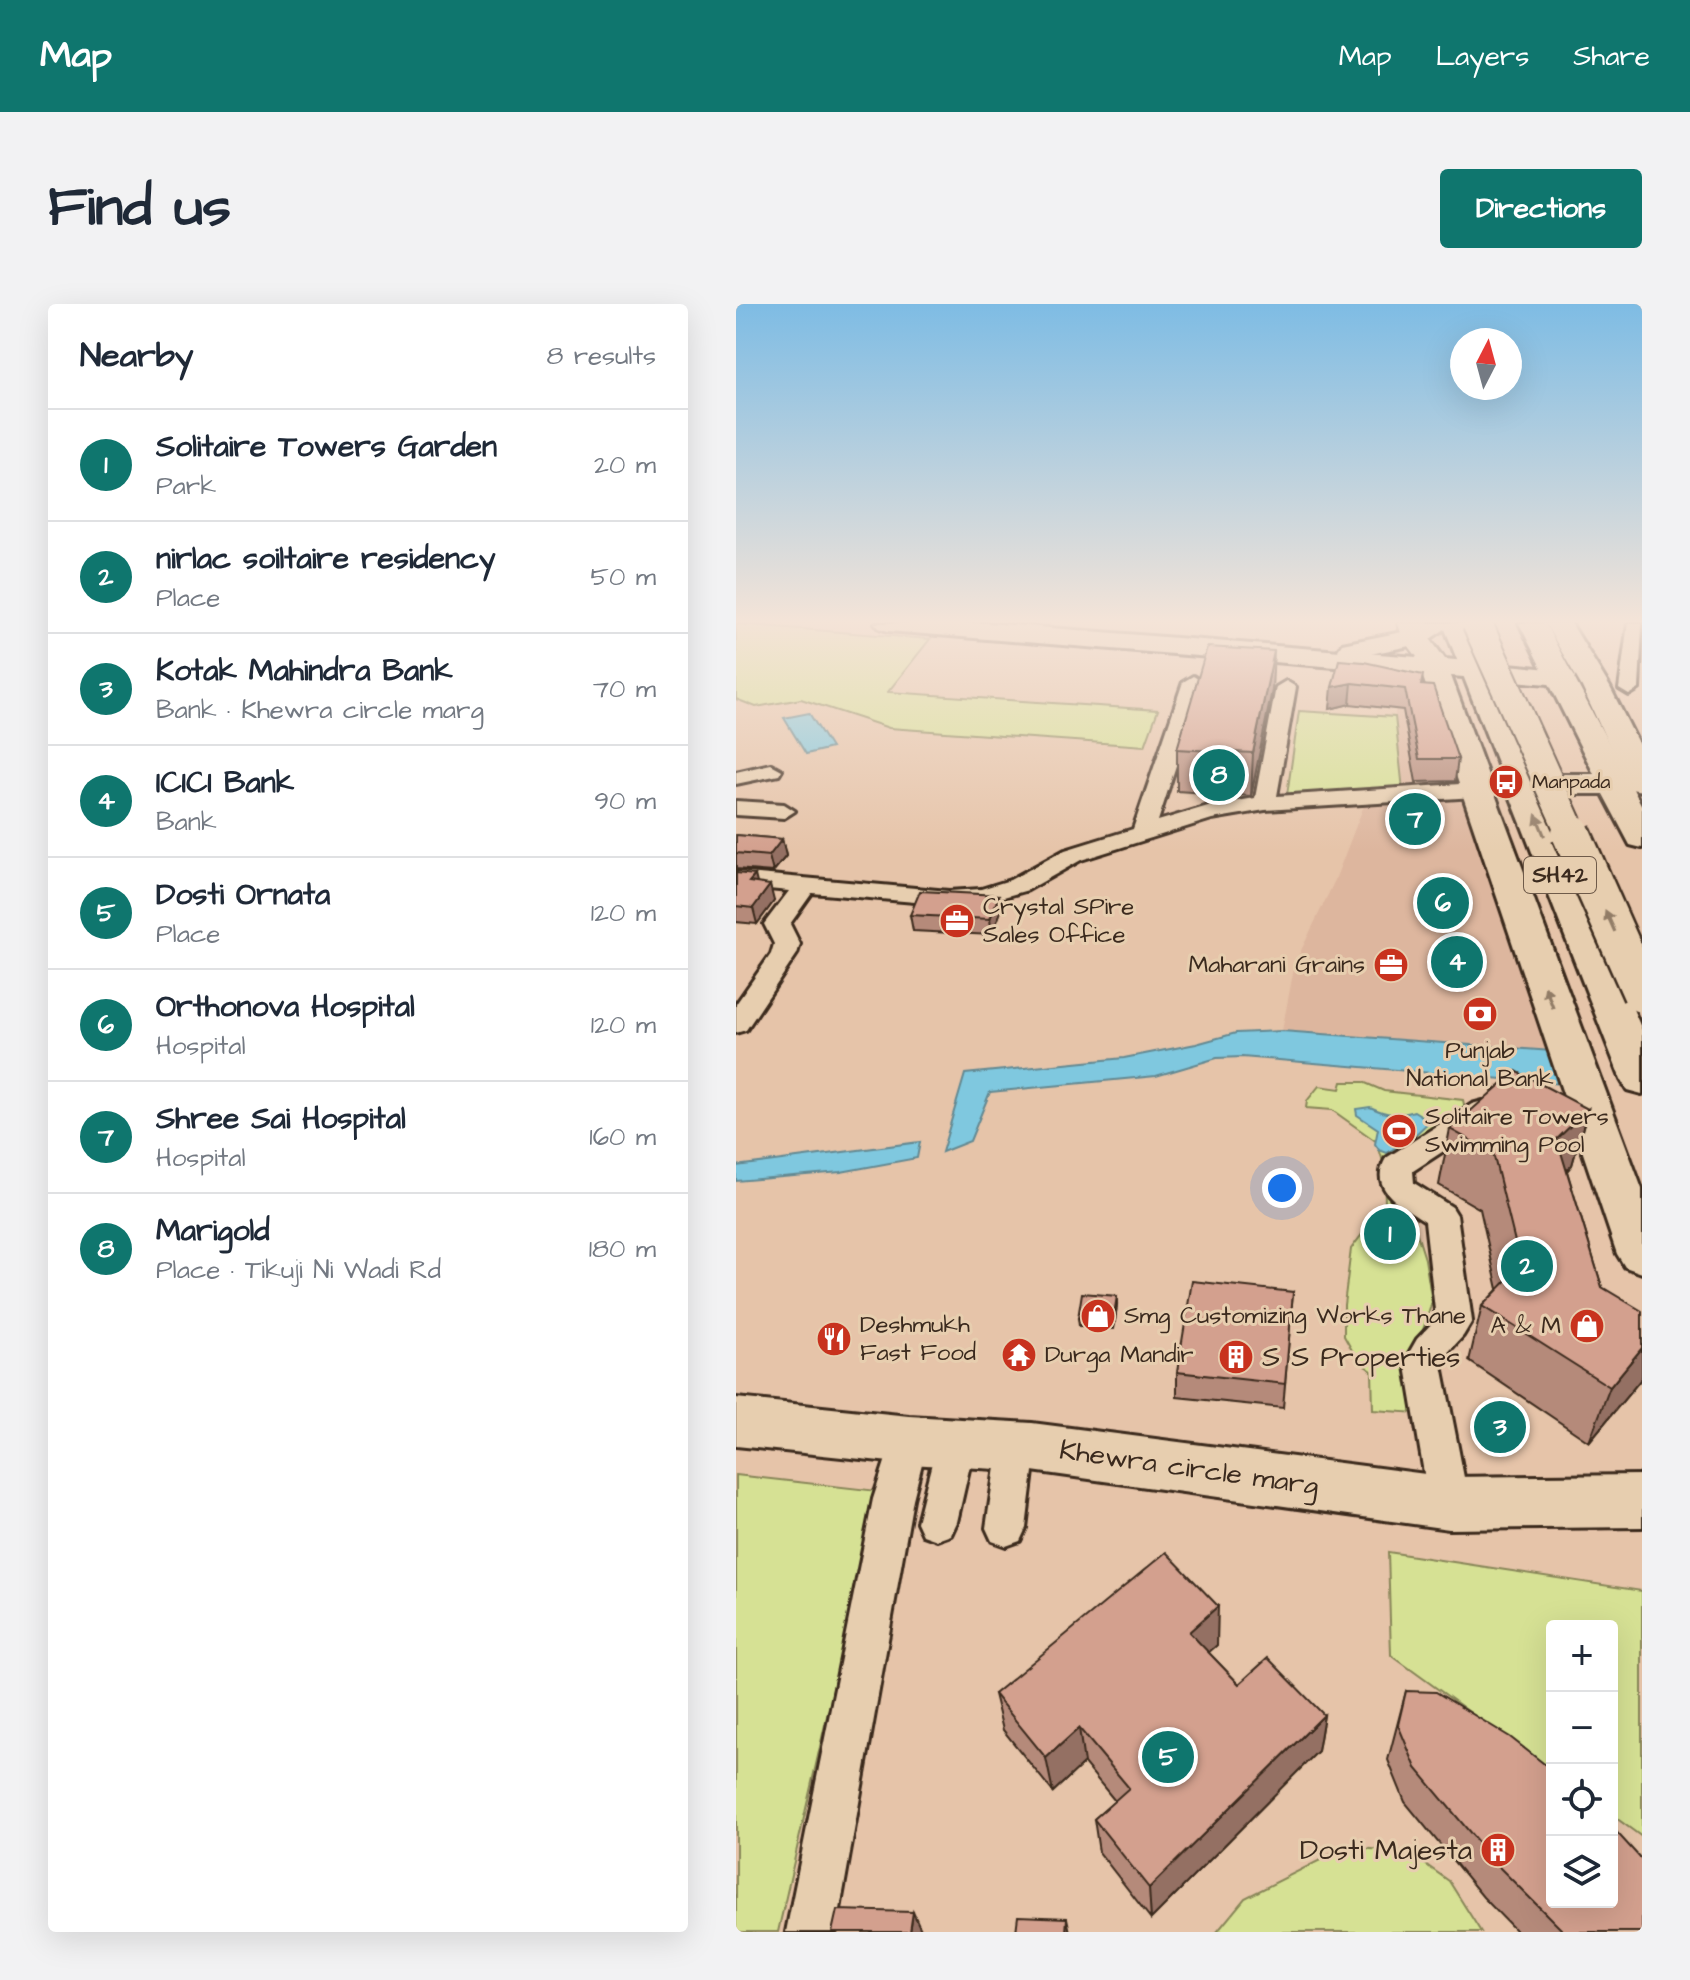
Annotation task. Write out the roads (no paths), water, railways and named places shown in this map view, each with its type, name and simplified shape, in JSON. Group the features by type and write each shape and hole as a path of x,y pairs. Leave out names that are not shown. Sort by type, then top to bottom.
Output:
{"main road":[{"path":"1441,699 1466,792 1591,1112 1642,1254"},
{"name":"SH42","path":"1488,699 1642,1080"},
{"path":"1511,699 1642,993"},
{"path":"1542,699 1642,921"},
{"path":"1575,699 1628,783"},
{"path":"1600,699 1628,783 1642,838"},
{"path":"1524,784 1628,783"},
{"name":"Khewra circle marg","path":"736,1422 932,1442 1017,1447 1449,1503 1642,1501"}],"street":[{"path":"1153,746 1170,699"},
{"path":"1143,832 1187,699"},
{"path":"1265,803 1284,699"},
{"path":"736,778 771,770"},
{"path":"736,879 949,898 983,896 1019,885 1073,855 1208,813 1265,803 1466,792"},
{"path":"736,808 784,811"},
{"path":"736,1024 784,954 787,944 777,924 805,886"},
{"path":"1449,1503 1423,1360 1427,1351 1448,1332 1454,1321 1441,1215 1398,1188 1397,1166 1483,1110 1510,1108"},
{"path":"1553,1111 1591,1112"},
{"path":"932,1442 937,1522"},
{"path":"811,1932 893,1499 932,1442"},
{"path":"1006,1528 1017,1447"}],"water":[{"path":"809,713 831,748 806,754 784,718"},
{"path":"1282,1031 1552,1051 1561,1084 1242,1057 1217,1058 1156,1076 990,1092 970,1141 942,1152 965,1074 1124,1058 1236,1033"},
{"name":"Solitaire Towers Swimming Pool","path":"1370,1107 1392,1114 1414,1111 1430,1121 1414,1136 1387,1153 1375,1144 1378,1129 1357,1115 1356,1109"},
{"path":"920,1142 917,1158 841,1172 736,1181 736,1166"}],"place":[{"name":"Marigold","path":"1219,775"},
{"name":"Manpada","path":"1506,782"},
{"name":"Shree Sai Hospital","path":"1415,819"},
{"name":"Orthonova Hospital","path":"1443,903"},
{"name":"Crystal SPire Sales Office","path":"957,921"},
{"name":"ICICI Bank","path":"1457,962"},
{"name":"Maharani Grains","path":"1391,965"},
{"name":"Punjab National Bank","path":"1480,1014"},
{"name":"Solitaire Towers Swimming Pool","path":"1399,1131"},
{"name":"Solitaire Towers Garden","path":"1390,1234"},
{"name":"nirlac soiltaire residency","path":"1527,1266"},
{"name":"Smg Customizing Works Thane","path":"1098,1316"},
{"name":"A & M","path":"1587,1326"},
{"name":"Deshmukh Fast Food","path":"834,1339"},
{"name":"Durga Mandir","path":"1019,1355"},
{"name":"S S Properties","path":"1236,1357"},
{"name":"Kotak Mahindra Bank","path":"1500,1427"},
{"name":"Dosti Ornata","path":"1168,1757"},
{"name":"Dosti Majesta","path":"1498,1850"}]}
